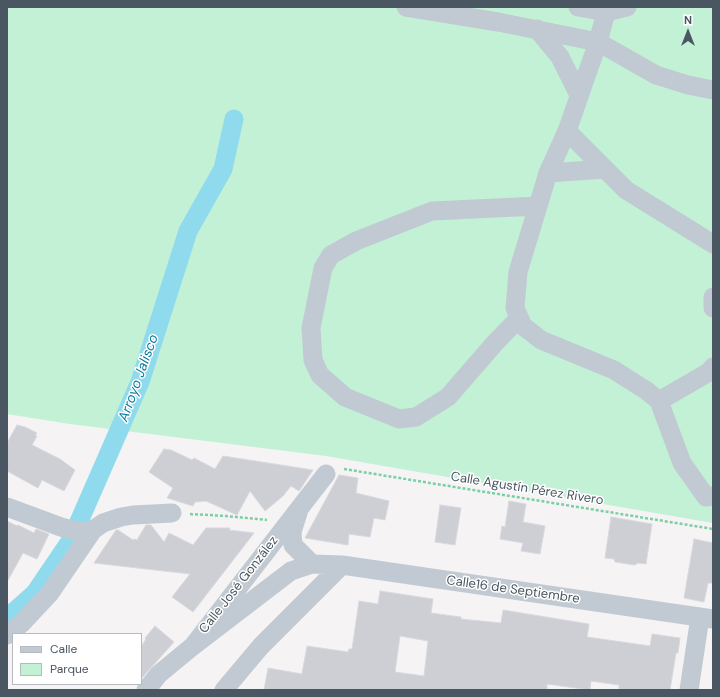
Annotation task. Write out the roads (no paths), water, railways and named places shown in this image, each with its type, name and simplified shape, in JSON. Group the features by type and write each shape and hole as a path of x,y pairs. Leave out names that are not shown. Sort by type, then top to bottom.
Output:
{"street":[{"path":"406,7 537,29 598,42 656,75 688,85 713,90"},
{"path":"578,7 606,12 626,7"},
{"path":"606,12 598,42 578,95 567,131 548,173 518,272 515,308 523,326 541,340 614,370 647,391 659,401 682,463 711,498"},
{"path":"537,29 560,57 578,95"},
{"path":"567,131 626,190 713,244"},
{"path":"548,173 605,169"},
{"path":"519,318 494,344 448,397 416,417 399,419 345,397 320,375 313,360 311,328 323,268 331,255 356,241 432,211 538,206"},
{"path":"713,297 713,308"},
{"path":"659,401 709,372 713,367"},
{"name":"Calle José González","path":"146,690 159,674 193,646 287,523 332,471"},
{"path":"7,507 61,527 86,531 121,517 133,515 172,514"},
{"path":"193,646 291,572 312,564 294,545 292,532 300,509"},
{"path":"7,635 22,623 50,593 86,531"},
{"name":"Calle16 de Septiembre","path":"312,564 342,565 707,618"},
{"path":"224,690 261,646 342,565"},
{"path":"689,690 707,618"}],"waterway":[{"name":"Arroyo Jalisco","path":"7,618 35,593 71,540 140,382 188,231 223,169 234,119"}]}
